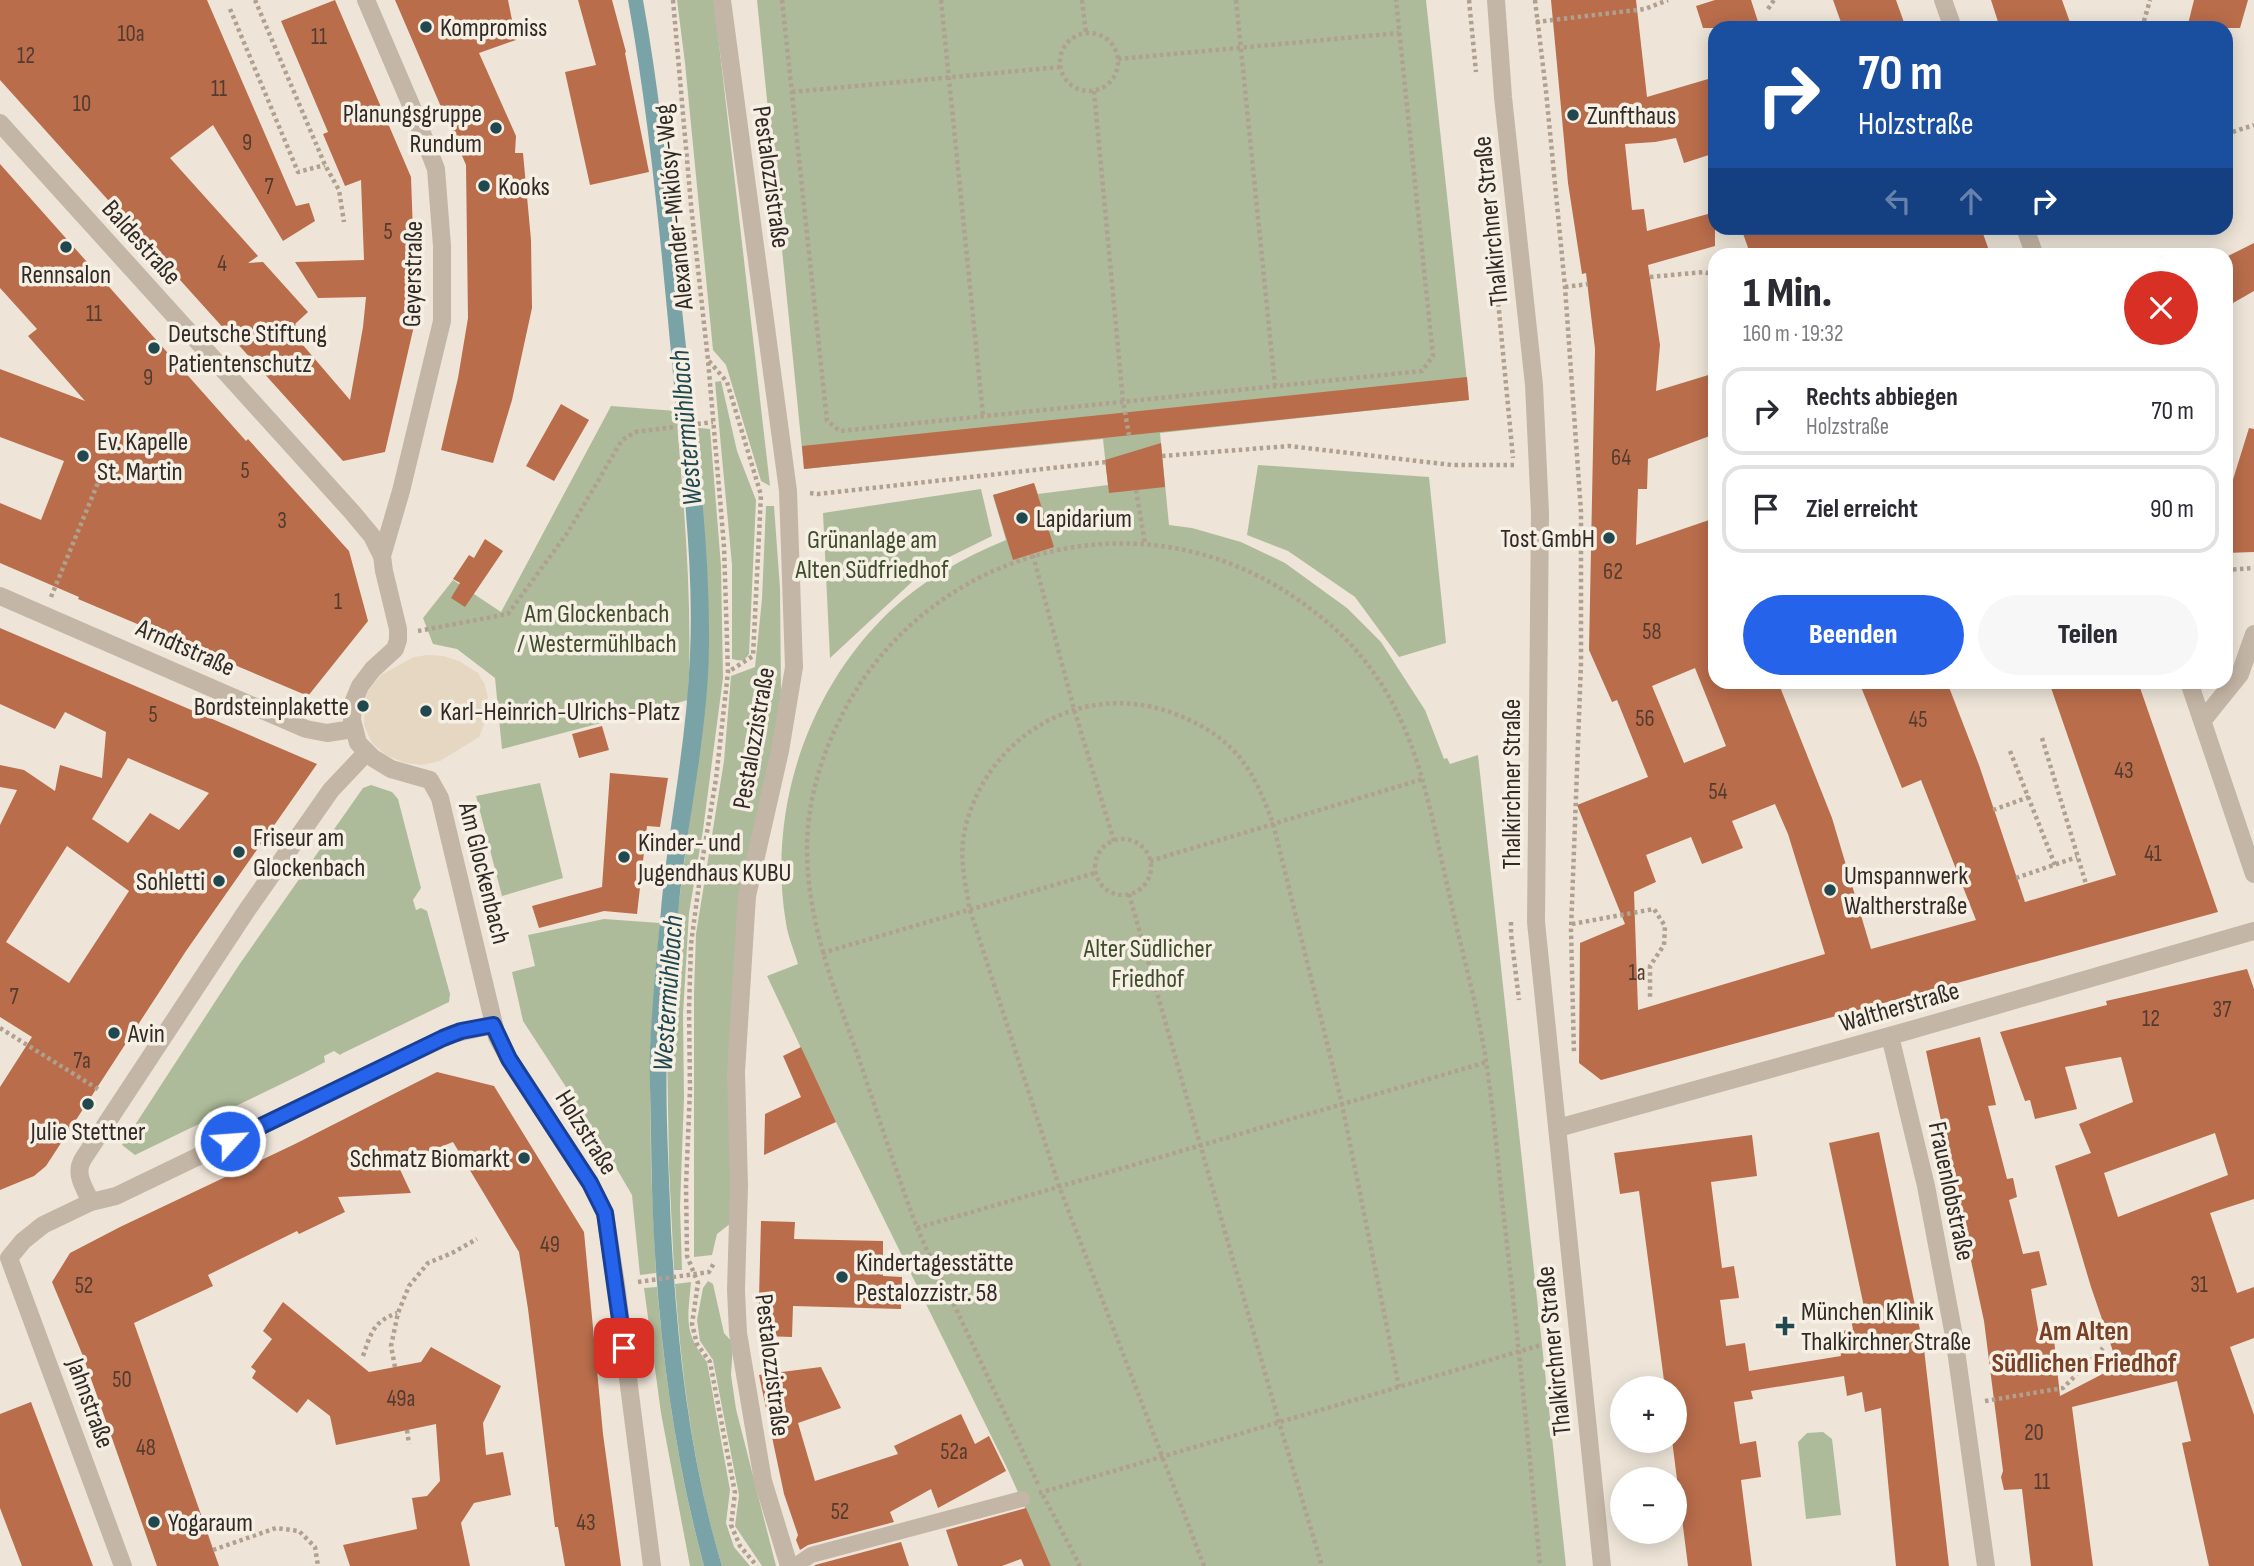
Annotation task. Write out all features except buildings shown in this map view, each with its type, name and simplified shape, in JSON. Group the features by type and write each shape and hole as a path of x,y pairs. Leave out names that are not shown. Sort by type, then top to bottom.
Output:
{"street":[{"name":"Geyerstraße","path":"366,0 436,169 442,246 442,321 383,556"},
{"name":"Pestalozzistraße","path":"722,0 788,491 794,667 780,751 747,896 736,1072 739,1186 736,1290 738,1333 763,1481 789,1566"},
{"name":"Thalkirchner Straße","path":"1496,0 1503,97 1534,385 1538,465 1540,513 1536,922 1602,1566"},
{"path":"1943,0 1950,21"},
{"name":"Baldestraße","path":"0,123 352,512 372,536 383,556"},
{"path":"91,1202 80,1177 79,1167 213,960 289,849 331,790 366,753 358,743 353,729 352,710 360,686 373,669 395,649 399,635 383,556"},
{"name":"Arndtstraße","path":"0,596 306,729 327,733 353,729"},
{"path":"2233,683 2240,674 2254,634"},
{"path":"2192,689 2254,874"},
{"path":"2203,720 2228,689"},
{"name":"Am Glockenbach","path":"366,753 391,769 427,778 438,793 485,981 493,1025"},
{"name":"Waltherstraße","path":"1558,1128 2254,932"},
{"path":"5,1256 32,1232 91,1202 116,1196 452,1034 493,1025"},
{"name":"Holzstraße","path":"493,1025 509,1059 590,1183 605,1213 652,1566"},
{"name":"Frauenlobstraße","path":"1890,1036 1926,1186 1952,1322 1986,1566"},
{"name":"Jahnstraße","path":"5,1256 123,1566"}],"lane":[{"path":"795,1566 811,1555 1022,1499"}],"path":[{"path":"255,0 325,164 339,190 344,222"},
{"name":"Alexander-Miklósy-Weg","path":"673,0 724,546 728,672 716,779 691,944 687,1256 698,1283 692,1324 697,1344 710,1362 734,1493 731,1525 740,1546 757,1566"},
{"path":"782,0 827,421 840,430 1422,371 1433,356 1396,0"},
{"path":"941,0 983,415"},
{"path":"1082,0 1086,33"},
{"path":"1236,0 1275,386"},
{"path":"1469,0 1477,81"},
{"path":"1535,0 1565,286 1581,512 1581,663 1572,924 1574,1063"},
{"path":"1536,22 1645,9 1668,0"},
{"path":"1768,9 1774,0"},
{"path":"2144,21 2150,0"},
{"path":"230,9 298,172 325,164"},
{"path":"1086,33 1104,37 1115,50 1118,59 1115,76 1103,88 1094,91 1085,92 1069,84 1060,67 1060,58 1069,41 1086,33"},
{"path":"1118,59 1400,33"},
{"path":"792,92 1060,67"},
{"path":"1094,91 1123,401 1129,435"},
{"path":"2233,132 2254,124"},
{"path":"1482,135 1506,391"},
{"path":"1650,277 1708,273"},
{"path":"1565,286 1587,284"},
{"path":"708,360 727,382 761,495 753,656 728,672"},
{"path":"399,635 508,614 568,532 622,440 635,432 713,422"},
{"path":"1162,456 1289,446 1452,465 1538,465"},
{"path":"788,491 818,494 1105,462"},
{"path":"44,614 103,473"},
{"path":"1136,490 1145,544"},
{"path":"1080,1566 1042,1492 918,1228 822,953 810,899 807,844 814,788 831,735 857,685 892,642 934,604 981,575 1034,555 1095,544 1145,544 1200,553 1252,572 1300,600 1343,635 1378,678 1405,726 1423,779 1487,1062 1520,1352 1540,1566"},
{"path":"1034,555 1074,709 1114,841"},
{"path":"2233,570 2254,568"},
{"path":"1203,1566 1059,1186 970,910 962,869 965,827 979,788 1003,753 1036,726 1074,709 1116,702 1158,707 1198,723 1232,749 1257,783 1273,823 1342,1104 1399,1387"},
{"path":"2042,738 2086,884"},
{"path":"2010,751 2055,864"},
{"path":"1150,861 1423,779"},
{"path":"1993,810 2029,797"},
{"path":"1123,839 1140,845 1150,861 1150,869 1143,886 1129,894 1111,893 1095,873 1097,857 1107,844 1123,839"},
{"path":"2017,878 2077,857"},
{"path":"822,953 1095,873"},
{"path":"1129,894 1322,1566"},
{"path":"1572,924 1654,909 1665,926 1664,945 1650,965 1650,1000"},
{"path":"0,1028 120,1102"},
{"path":"918,1228 1487,1062"},
{"path":"395,1367 391,1346 398,1313 410,1286 428,1263 477,1239"},
{"path":"652,1280 694,1275"},
{"path":"363,1356 373,1329 384,1318 398,1313"},
{"path":"1022,1499 1541,1345"},
{"path":"1985,1401 2063,1388 2103,1348"},
{"path":"407,1430 409,1444"},
{"path":"213,1550 276,1528 299,1531 315,1547 318,1566"}],"green space":[{"path":"677,0 714,0 770,486 761,481 726,365 713,350"},
{"name":"Alter Südlicher Friedhof","path":"757,0 1426,0 1469,400 1160,433 1169,525 1192,528 1241,542 1285,563 1347,608 1381,642 1425,710 1444,759 1447,758 1450,764 1478,755 1566,1566 1051,1566 1008,1470 767,976 798,964 786,923 782,881 783,838 789,796 800,755 815,716 836,678 860,643 889,612 915,590 944,571 1006,540 993,495 1034,483 1038,494 1108,485 1103,439 804,469"},
{"path":"721,381 737,451 756,500 749,654 744,660 732,659 732,565 715,382"},
{"name":"Am Glockenbach / Westermühlbach","path":"611,406 676,411 689,591 688,700 502,749 495,678 457,649 433,644 423,618 453,580 501,612"},
{"path":"695,429 710,429 721,566 723,678 689,913 683,1014 684,1098 680,1207 682,1270 674,1270 667,1047 678,910 702,726 709,648 701,488"},
{"path":"1258,465 1429,477 1446,643 1399,657 1355,597 1288,551 1247,535"},
{"name":"Grünanlage am Alten Südfriedhof","path":"981,489 992,536 927,568 830,658 823,513"},
{"path":"766,506 774,506 780,588 781,692 757,832 731,1223 717,1234 712,1255 694,1257 696,934 724,761 731,676 755,667 762,599"},
{"path":"540,783 563,878 502,896 476,796"},
{"path":"371,785 392,792 398,799 421,888 413,900 416,910 421,908 427,911 450,994 449,1002 340,1055 334,1051 324,1056 325,1062 135,1155 122,1145 239,965 363,788"},
{"path":"604,919 660,923 650,1048 651,1169 656,1273 640,1275 632,1195 594,1130 523,1021 512,972 535,966 528,935"},
{"path":"708,1281 713,1284 724,1333 733,1343 731,1375 736,1409 776,1566 762,1566 735,1526 739,1495 713,1360 700,1341 697,1320 703,1288"},
{"path":"691,1282 689,1324 694,1342 707,1362 730,1490 726,1523 734,1547 750,1566 722,1566 704,1497 681,1355 675,1284"},
{"path":"657,1287 674,1428 704,1566 690,1566 661,1413 644,1288"},
{"path":"1823,1432 1832,1439 1841,1515 1806,1519 1798,1442 1807,1433"}],"shaded area":[{"name":"Karl-Heinrich-Ulrichs-Platz","path":"428,655 459,661 478,673 485,685 488,715 479,737 440,761 422,765 405,763 386,755 372,743 364,725 365,699 381,675 414,657"}],"water":[{"name":"Westermühlbach","path":"628,0 643,0 656,84 705,530 709,607 708,680 673,964 666,1093 671,1230 686,1400 701,1483 722,1566 704,1566 691,1513 671,1406 654,1244 651,1032 663,888 688,688 691,621 684,486 660,240 643,96"}],"place":[{"name":"Kompromiss","path":"426,27"},
{"name":"Zunfthaus","path":"1573,115"},
{"name":"Planungsgruppe Rundum","path":"496,128"},
{"name":"Kooks","path":"484,186"},
{"name":"Rennsalon","path":"66,247"},
{"name":"Deutsche Stiftung Patientenschutz","path":"154,348"},
{"name":"Ev. Kapelle St. Martin","path":"83,456"},
{"name":"Lapidarium","path":"1022,518"},
{"name":"Tost GmbH","path":"1609,538"},
{"name":"Bordsteinplakette","path":"363,706"},
{"name":"Karl-Heinrich-Ulrichs-Platz","path":"426,711"},
{"name":"Friseur am Glockenbach","path":"239,852"},
{"name":"Kinder- und Jugendhaus KUBU","path":"624,857"},
{"name":"Sohletti","path":"219,881"},
{"name":"Umspannwerk Waltherstraße","path":"1830,890"},
{"name":"Avin","path":"114,1033"},
{"name":"Julie Stettner","path":"88,1104"},
{"name":"Schmatz Biomarkt","path":"524,1158"},
{"name":"Kindertagesstätte Pestalozzistr. 58","path":"842,1277"},
{"name":"München Klinik Thalkirchner Straße","path":"1785,1326"},
{"name":"Yogaraum","path":"154,1522"}],"district":[{"name":"Am Alten Südlichen Friedhof","path":"2084,1346"}],"route":[{"path":"230,1141 443,1038 461,1031 493,1025 503,1049 590,1183 605,1213 624,1348"}]}
